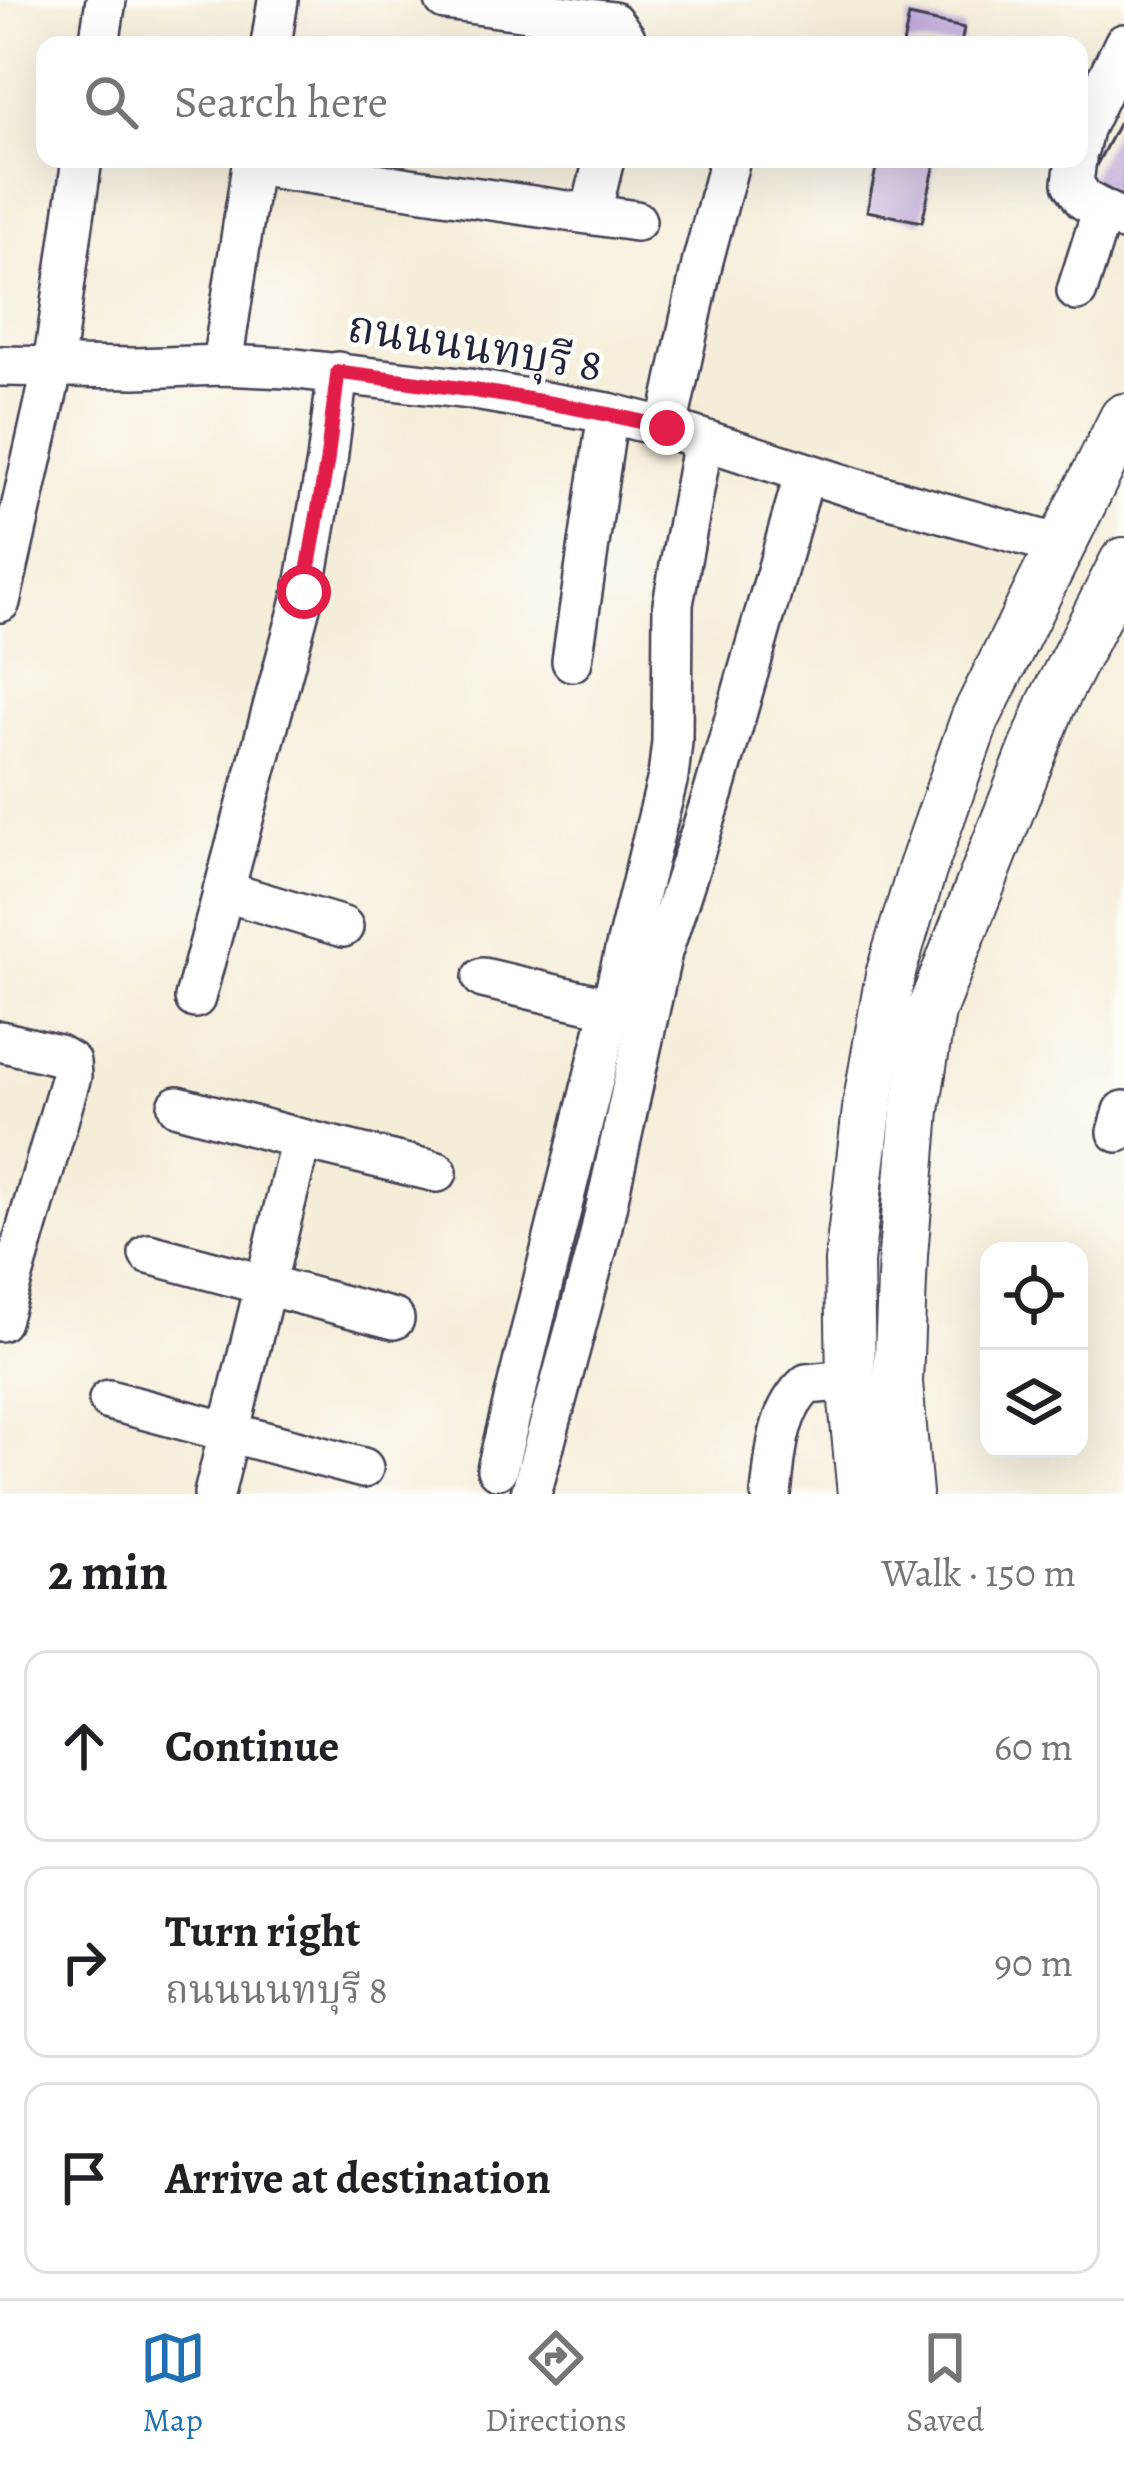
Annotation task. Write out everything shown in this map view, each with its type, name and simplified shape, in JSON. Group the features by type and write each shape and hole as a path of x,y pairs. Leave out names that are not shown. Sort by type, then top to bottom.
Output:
{"main road":[{"path":"862,1494 851,1380 849,1262 868,1101 890,975 975,719 1124,418"},
{"path":"922,870 1017,698 1086,633 1124,484"},
{"path":"908,1494 898,1383 903,1255 915,1110 931,1011 1051,705 1124,562"}],"street":[{"path":"100,36 106,0"},
{"path":"272,36 278,0"},
{"path":"445,0 614,22 624,36"},
{"path":"1088,119 1124,44"},
{"path":"0,602 53,367 81,168"},
{"path":"222,365 251,168"},
{"path":"292,168 636,221"},
{"path":"592,213 602,168"},
{"path":"497,1469 668,777 685,434 703,260 728,168"},
{"path":"1075,168 1073,183 1084,200 1113,216 1077,291"},
{"name":"ถนนนนทบุรี 8","path":"0,366 222,365 338,372 469,389 608,413 1060,545"},
{"path":"195,998 304,592 338,372"},
{"path":"572,661 608,413"},
{"path":"531,1494 598,1244 662,952 715,791 805,473"},
{"path":"224,891 344,927"},
{"path":"483,977 611,1008"},
{"path":"0,1041 58,1054 70,1062 71,1076 16,1202 0,1321"},
{"path":"178,1106 437,1172"},
{"path":"214,1494 301,1139"},
{"path":"149,1254 394,1319"},
{"path":"771,1494 786,1408 807,1384 851,1380"},
{"path":"109,1400 363,1468"}],"building":[{"path":"909,16 964,28 963,36 905,36"},
{"path":"1124,113 1124,197 1089,179"},
{"path":"876,168 934,168 922,222 867,211"}],"route":[{"path":"304,592 338,372 469,389 667,428"}]}
